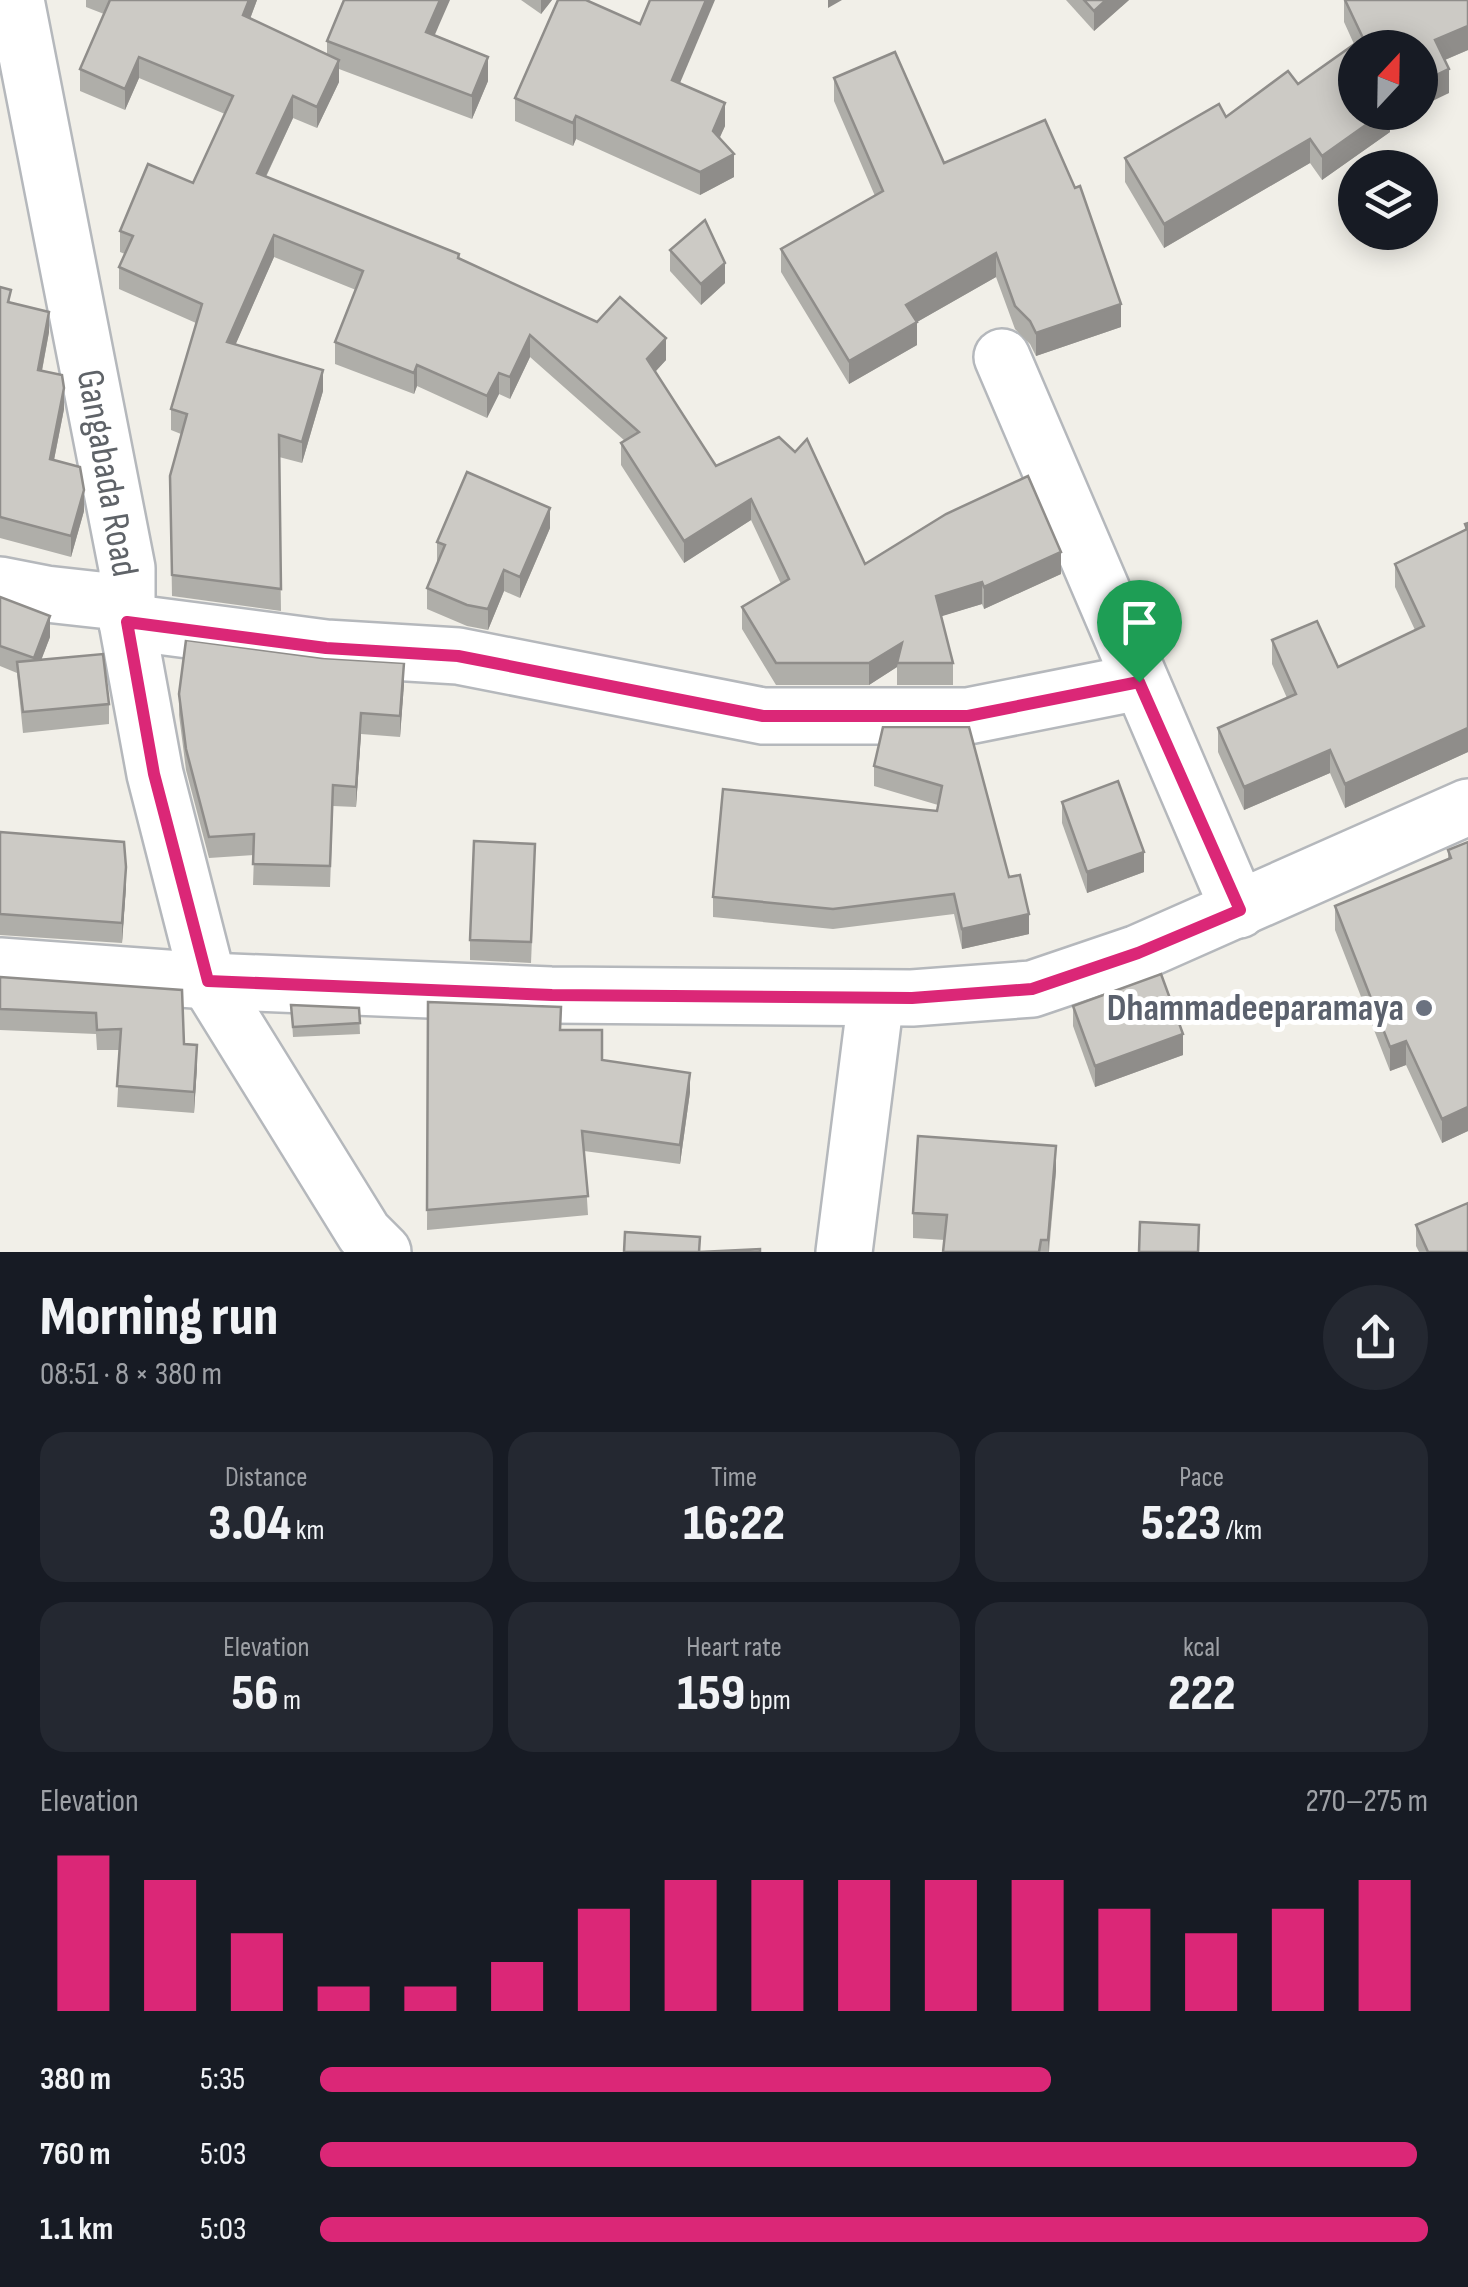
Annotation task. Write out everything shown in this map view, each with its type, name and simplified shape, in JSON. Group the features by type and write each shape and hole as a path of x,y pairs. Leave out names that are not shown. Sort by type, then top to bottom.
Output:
{"street":[{"name":"Gangabada Road","path":"11,7 106,454 127,568 127,612 154,774 208,981 364,1232 382,1252"},
{"path":"1002,357 1240,910"},
{"path":"0,585 326,648 458,656 763,716 968,716 1139,682"},
{"path":"0,966 208,981 552,995 876,998 1032,989 1138,953 1468,807"},
{"path":"844,1252 876,998"}],"building":[{"path":"110,0 249,0 243,15 339,60 317,107 293,96 257,173 459,254 458,258 597,322 620,297 666,338 647,359 716,466 779,437 795,452 807,439 865,564 946,514 1028,476 1061,552 984,587 982,582 936,596 953,663 897,663 902,643 869,663 776,663 742,607 789,579 751,499 684,541 621,443 639,432 530,335 510,377 499,373 487,396 417,365 414,373 335,342 363,271 274,235 227,342 323,370 302,442 279,435 281,589 172,575 170,476 187,414 171,409 202,304 119,267 133,236 120,231 148,164 193,183 233,96 139,57 125,89 80,69"},
{"path":"344,0 440,0 426,32 488,57 472,96 327,41"},
{"path":"558,0 586,0 640,24 650,0 706,0 672,80 725,103 713,131 734,154 700,172 576,116 573,123 515,98"},
{"path":"1084,0 1106,0 1094,11"},
{"path":"1345,0 1468,0 1468,26 1438,39 1438,30 1359,30"},
{"path":"1438,46 1449,69 1438,74"},
{"path":"895,52 944,163 1045,120 1075,188 1080,186 1121,304 1036,333 1015,306 996,253 906,305 917,322 849,361 781,249 883,191 834,78"},
{"path":"1338,56 1338,130 1359,130 1322,156 1310,139 1164,224 1125,158 1219,104 1226,117 1288,71 1298,84"},
{"path":"705,220 725,263 701,284 670,250"},
{"path":"0,287 11,290 8,302 49,312 38,370 62,375 64,388 50,459 80,467 84,490 71,536 0,517"},
{"path":"467,472 550,508 520,577 504,570 488,609 467,605 427,588 445,545 437,542"},
{"path":"1468,523 1468,728 1345,784 1330,750 1244,787 1218,728 1296,694 1272,640 1317,621 1338,667 1424,626 1395,564 1467,529"},
{"path":"0,597 50,616 34,658 0,646"},
{"path":"186,640 322,658 404,663 400,716 361,713 356,787 333,785 330,866 253,864 254,834 209,837 186,749 179,694"},
{"path":"103,654 109,704 23,712 17,662"},
{"path":"883,727 969,727 1009,877 1020,875 1029,914 962,929 954,894 833,909 713,897 723,789 937,811 942,786 874,766"},
{"path":"1118,781 1144,852 1087,872 1062,802"},
{"path":"0,832 124,842 122,923 0,914"},
{"path":"474,841 535,844 531,942 470,940"},
{"path":"1468,842 1468,1107 1442,1119 1406,1041 1390,1047 1335,906 1451,858 1448,850"},
{"path":"1161,974 1183,1034 1095,1066 1073,1006"},
{"path":"0,977 182,990 184,1044 197,1045 194,1092 117,1086 121,1029 97,1030 96,1013 0,1009"},
{"path":"428,1002 561,1007 560,1030 602,1030 602,1060 690,1073 680,1145 582,1131 588,1196 427,1210"},
{"path":"291,1005 359,1008 360,1023 293,1027"},
{"path":"918,1136 1056,1146 1048,1240 1041,1240 1039,1252 943,1252 947,1215 913,1213"},
{"path":"1468,1203 1468,1252 1428,1252 1416,1225"},
{"path":"1140,1222 1199,1225 1198,1252 1139,1252"},
{"path":"625,1232 700,1237 699,1252 624,1252"},
{"path":"760,1249 760,1252 699,1252"}],"place":[{"name":"Dhammadeeparamaya","path":"1424,1008"}],"route":[{"path":"127,622 326,648 458,656 763,716 968,716 1139,682 1240,910 1138,953 1032,989 912,998 734,998 208,981 154,774 127,622"}]}
